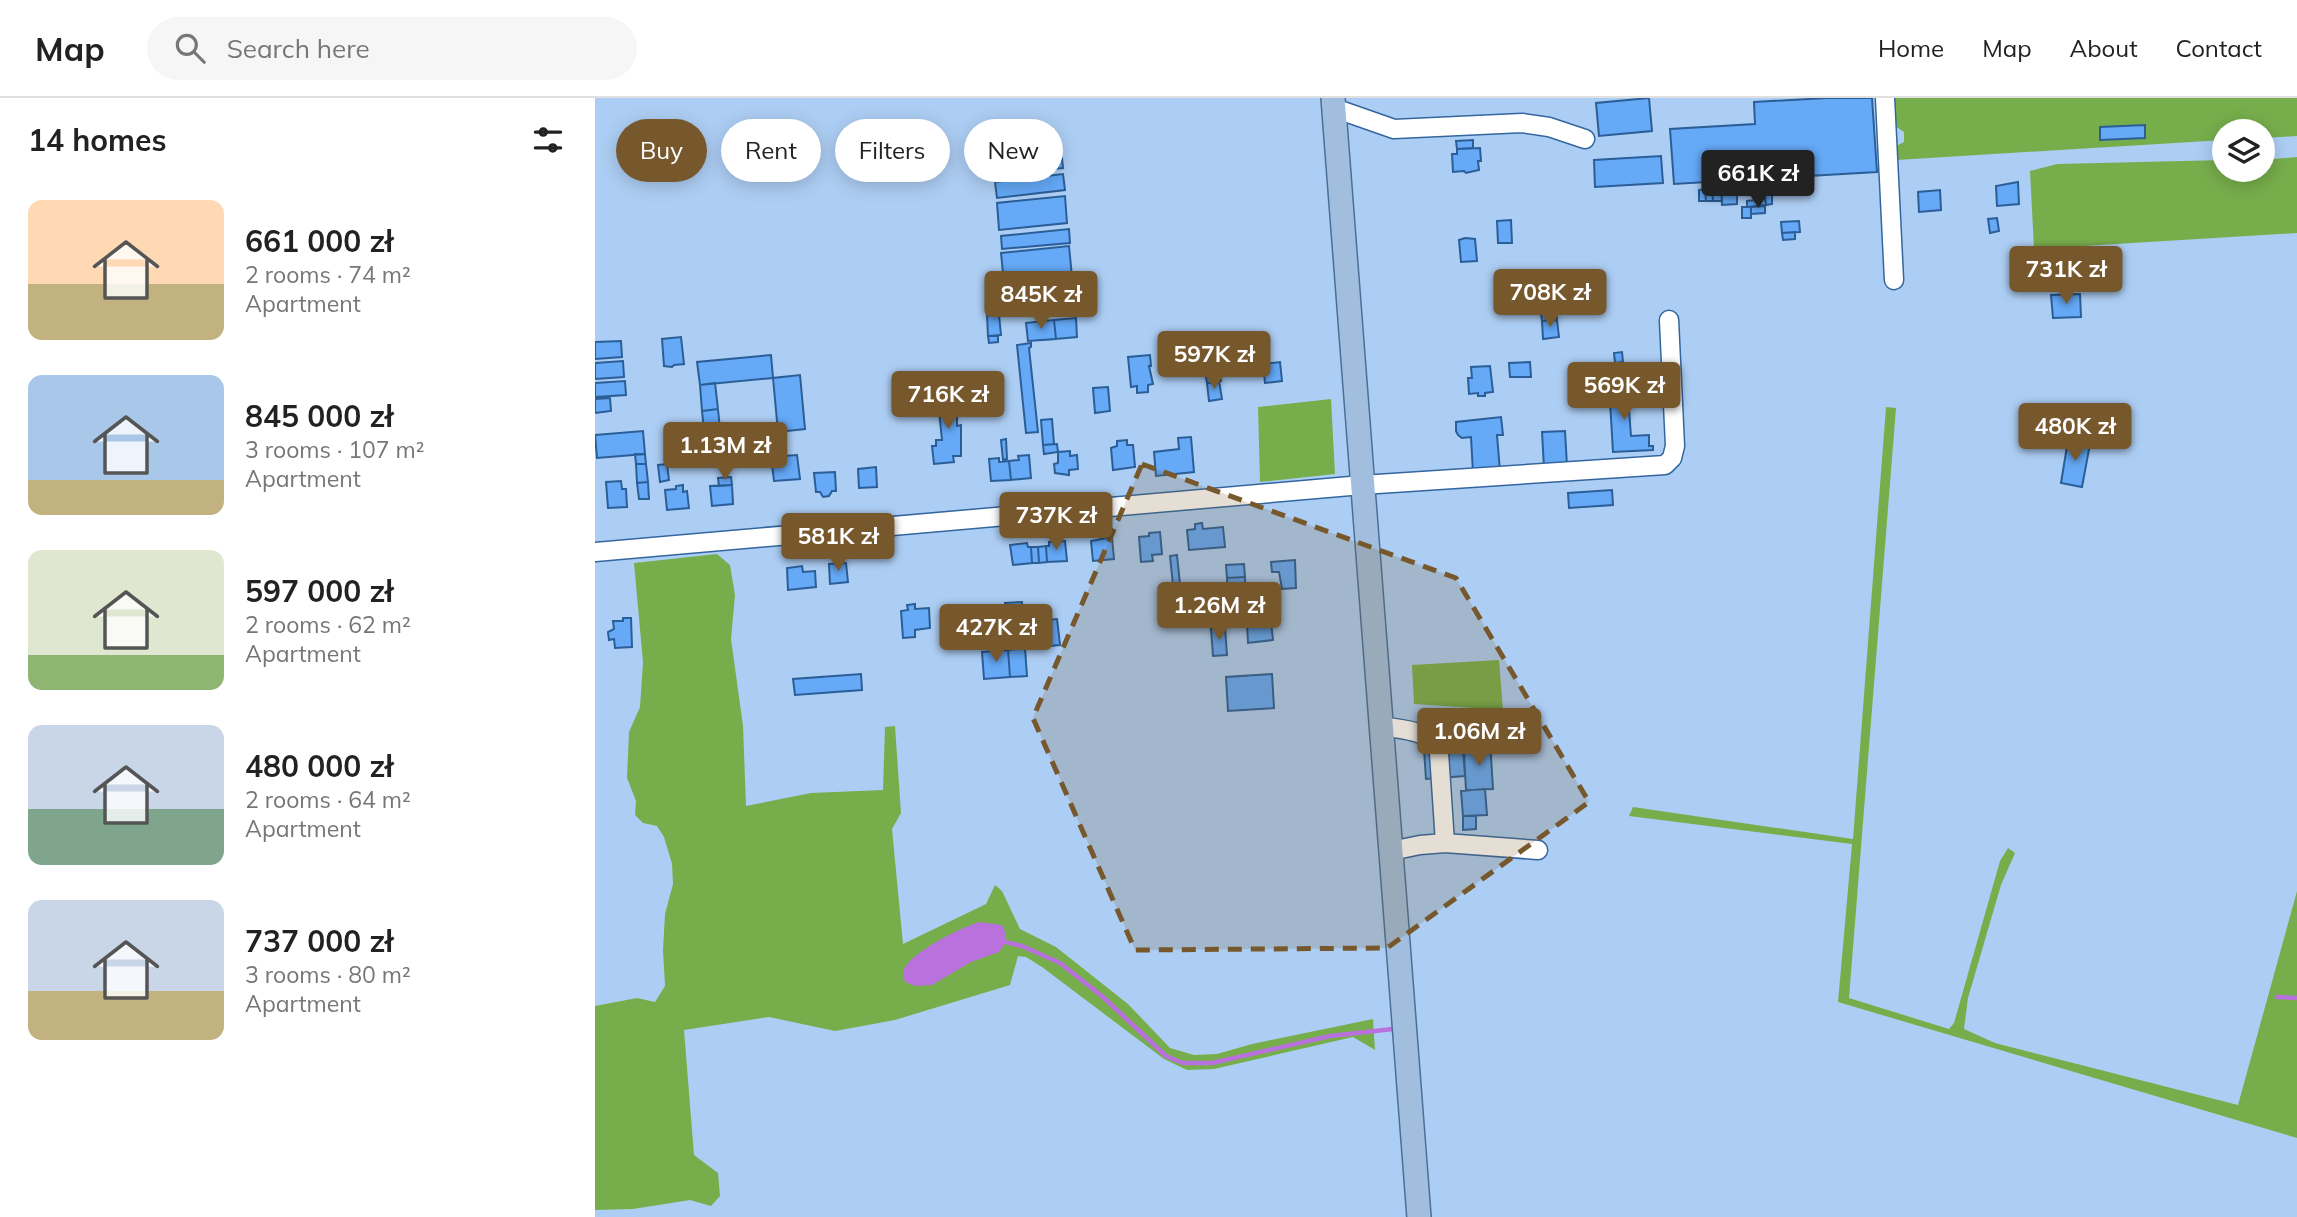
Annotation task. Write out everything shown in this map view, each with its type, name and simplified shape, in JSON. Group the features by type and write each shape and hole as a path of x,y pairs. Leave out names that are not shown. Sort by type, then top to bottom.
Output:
{"main road":[{"path":"1334,103 1419,1217"}],"street":[{"path":"1885,98 1894,280"},
{"path":"1334,103 1394,129 1522,124 1549,127 1585,139"},
{"path":"595,552 1362,485 1665,465 1672,458 1675,446 1669,320"},
{"path":"1381,726 1419,733 1430,737 1436,744 1439,753 1445,843"},
{"path":"1391,851 1445,843 1538,850"}],"highlighted area":[{"path":"1142,464 1456,578 1589,802 1387,948 1135,950 1033,718"}],"green space":[{"path":"1893,98 2297,98 2297,136 2275,137 2275,119 2212,119 2212,141 1897,160 1896,146 1904,142 1904,132 1895,126"},
{"path":"2297,157 2297,233 2034,249 2030,171 2057,164 2212,160 2212,182 2275,182 2275,159"},
{"path":"1331,399 1335,474 1260,482 1258,407"},
{"path":"1886,407 1896,408 1849,998 1949,1029 1954,1023 2000,861 2008,848 2015,853 2001,885 1968,998 1964,1029 1995,1043 2238,1105 2297,891 2297,1138 1838,1002 1852,844 1629,816 1633,807 1853,839"},
{"path":"717,554 730,565 735,595 731,639 743,726 746,806 811,793 883,790 885,727 895,726 901,813 892,829 903,944 986,904 995,885 1002,891 1020,929 1056,947 1128,1004 1170,1048 1194,1055 1217,1054 1373,1019 1375,1050 1353,1037 1214,1069 1187,1070 1164,1059 1042,967 1026,957 1018,956 1010,985 895,1020 835,1031 769,1017 684,1030 694,1155 718,1173 720,1196 711,1206 690,1200 633,1209 595,1210 595,1006 637,998 655,1002 665,986 665,914 673,884 672,864 664,837 657,826 643,823 635,815 636,801 627,778 629,732 640,707 643,662 634,563"},
{"path":"1499,660 1503,710 1414,704 1412,665"}],"shaded area":[{"path":"979,922 1002,925 1005,939 999,952 971,962 932,985 916,986 905,982 905,968 919,953 950,934"}],"building":[{"path":"1649,98 1652,131 1599,136 1596,103"},
{"path":"1872,98 1877,172 1674,184 1670,129 1755,124 1754,102"},
{"path":"2145,125 2145,138 2100,140 2100,127"},
{"path":"1473,140 1473,148 1457,149 1456,141"},
{"path":"1480,148 1479,170 1453,172 1452,154 1457,154 1457,149"},
{"path":"1661,156 1663,183 1595,187 1594,160"},
{"path":"1063,174 1065,190 997,198 995,182 1063,182"},
{"path":"2018,182 2019,204 1997,206 1996,186"},
{"path":"1721,188 1737,188 1737,204 1722,205"},
{"path":"1721,188 1722,201 1713,201 1712,189"},
{"path":"1705,189 1706,201 1699,201 1699,190"},
{"path":"1705,189 1712,189 1713,201 1706,201"},
{"path":"1940,190 1941,210 1919,212 1918,192"},
{"path":"1765,195 1772,195 1772,204 1766,205"},
{"path":"1065,196 1067,223 999,230 997,203"},
{"path":"1765,199 1766,205 1747,207 1747,201"},
{"path":"1765,206 1765,213 1751,214 1751,207"},
{"path":"1742,207 1751,207 1751,218 1742,218"},
{"path":"1997,218 1999,231 1990,233 1988,219"},
{"path":"1511,220 1512,243 1498,243 1497,221"},
{"path":"1799,221 1800,232 1782,233 1781,222"},
{"path":"1069,229 1070,243 1002,249 1001,236"},
{"path":"1795,232 1795,239 1783,240 1782,233"},
{"path":"1475,239 1477,261 1461,262 1459,240"},
{"path":"1069,246 1073,287 1005,293 1001,253"},
{"path":"2113,252 2114,264 2087,265 2086,254"},
{"path":"2086,254 2087,265 2060,267 2059,255"},
{"path":"2028,257 2040,257 2040,266 2029,266"},
{"path":"1078,290 1079,308 1072,309 1071,291"},
{"path":"2080,294 2081,317 2053,318 2051,295"},
{"path":"1556,303 1557,320 1542,321 1540,305"},
{"path":"996,308 996,315 987,315 986,309"},
{"path":"987,315 999,315 1001,335 988,336"},
{"path":"1076,318 1077,337 1056,339 1054,320"},
{"path":"1054,320 1056,339 1028,341 1026,323"},
{"path":"1557,320 1559,337 1543,339 1542,321"},
{"path":"988,336 998,336 998,342 989,343"},
{"path":"681,337 684,364 664,366 662,339"},
{"path":"621,341 622,357 595,359 595,342"},
{"path":"1031,343 1029,348 1038,432 1026,433 1017,345"},
{"path":"1250,350 1252,364 1219,369 1217,356"},
{"path":"1622,352 1623,362 1615,363 1614,353"},
{"path":"771,355 773,378 700,385 697,362"},
{"path":"1150,355 1149,366 1153,384 1148,385 1148,392 1137,393 1137,386 1131,387 1128,357"},
{"path":"1217,356 1221,381 1207,383 1203,358"},
{"path":"623,361 624,377 595,379 595,363"},
{"path":"1280,362 1282,381 1265,383 1263,364"},
{"path":"1530,362 1531,377 1510,377 1509,363"},
{"path":"1490,366 1493,392 1485,393 1485,396 1478,396 1478,393 1469,394 1468,378 1472,378 1471,367"},
{"path":"1627,373 1627,383 1609,384 1609,374"},
{"path":"800,375 805,429 778,432 773,378"},
{"path":"625,381 626,395 595,397 595,383"},
{"path":"1219,381 1222,399 1209,401 1207,383"},
{"path":"715,383 718,409 702,411 700,385"},
{"path":"1627,383 1631,436 1649,435 1649,446 1653,446 1653,450 1613,452 1609,384"},
{"path":"1108,387 1110,411 1095,413 1093,388"},
{"path":"955,392 958,395 960,412 957,412 957,426 961,425 961,456 953,456 954,462 934,464 932,446 936,446 936,440 942,440 938,400 945,399 945,393"},
{"path":"610,398 611,411 595,413 595,399"},
{"path":"718,409 722,449 706,450 702,411"},
{"path":"1501,417 1503,435 1497,435 1500,471 1473,473 1471,437 1462,438 1458,435 1456,422"},
{"path":"1052,419 1054,444 1043,445 1041,420"},
{"path":"643,431 645,454 597,458 595,435"},
{"path":"1565,431 1567,466 1544,468 1542,432"},
{"path":"1191,437 1194,472 1156,476 1154,452 1179,449 1178,438"},
{"path":"1006,439 1007,459 1003,460 1001,440"},
{"path":"1127,440 1127,445 1133,445 1135,467 1113,470 1111,448 1117,446 1117,441"},
{"path":"2068,440 2090,444 2082,487 2061,483"},
{"path":"1057,444 1058,452 1044,454 1043,445"},
{"path":"1070,451 1070,456 1077,455 1078,469 1069,470 1069,475 1055,473 1054,464 1058,463 1058,452"},
{"path":"635,454 645,454 646,464 636,464"},
{"path":"797,455 800,479 774,481 771,457"},
{"path":"1029,455 1031,478 1011,480 1009,461 1019,460 1018,456"},
{"path":"999,458 999,462 1009,461 1011,480 991,481 989,459"},
{"path":"636,464 646,464 648,482 637,483"},
{"path":"667,464 669,480 660,482 658,465"},
{"path":"876,467 877,487 859,488 858,469"},
{"path":"835,472 836,491 823,497 820,492 816,492 814,473"},
{"path":"731,477 732,485 719,486 718,478"},
{"path":"621,481 622,489 626,489 627,507 608,508 606,482"},
{"path":"648,482 649,499 639,499 637,483"},
{"path":"683,485 683,492 687,491 689,508 667,510 665,490"},
{"path":"732,485 733,504 712,506 710,486"},
{"path":"1612,490 1613,505 1569,508 1568,493"},
{"path":"1202,523 1203,529 1223,527 1225,547 1189,550 1187,530 1195,529 1195,524"},
{"path":"1160,532 1162,554 1152,555 1153,561 1141,562 1139,537"},
{"path":"1112,537 1114,559 1093,561 1091,541"},
{"path":"1065,541 1067,561 1047,562 1046,546 1049,546 1049,542"},
{"path":"1027,543 1028,547 1031,547 1032,563 1013,565 1010,545"},
{"path":"1046,546 1047,562 1039,563 1038,547"},
{"path":"1031,547 1038,547 1039,563 1032,563"},
{"path":"1177,555 1180,584 1173,585 1170,556"},
{"path":"1295,560 1296,588 1282,589 1279,572 1272,572 1271,562"},
{"path":"846,563 848,582 830,584 829,564"},
{"path":"1244,564 1245,577 1227,578 1226,565"},
{"path":"802,566 803,572 815,571 816,587 788,590 787,568"},
{"path":"1245,577 1246,600 1228,602 1227,578"},
{"path":"1246,600 1247,608 1229,609 1228,602"},
{"path":"1022,602 1023,621 1006,623 1005,603"},
{"path":"915,604 915,609 929,608 930,628 915,630 915,637 903,638 901,611 908,610 907,605"},
{"path":"967,605 969,628 955,629 953,606"},
{"path":"623,618 631,618 632,647 615,648 614,639 609,640 608,632 614,629 613,621 623,621"},
{"path":"1057,619 1060,645 1040,647 1038,621"},
{"path":"1271,622 1273,640 1248,643 1247,625"},
{"path":"969,628 969,637 956,638 955,629"},
{"path":"1225,628 1227,655 1213,656 1211,629"},
{"path":"1025,648 1027,676 1010,677 1008,650"},
{"path":"1008,650 1010,677 984,679 982,652"},
{"path":"861,674 862,690 795,695 793,679"},
{"path":"1272,674 1274,708 1228,711 1226,677"},
{"path":"1482,737 1490,740 1493,789 1466,790 1464,753 1483,752"},
{"path":"1482,737 1483,752 1464,753 1463,739"},
{"path":"1463,748 1465,776 1426,779 1424,750"},
{"path":"1485,789 1487,815 1463,816 1461,791"},
{"path":"1463,816 1476,816 1476,829 1463,830"}],"waterway":[{"path":"1005,942 1022,946 1060,963 1103,997 1166,1056 1183,1063 1212,1063 1330,1036 1393,1029"},
{"path":"2277,997 2297,998"}]}
